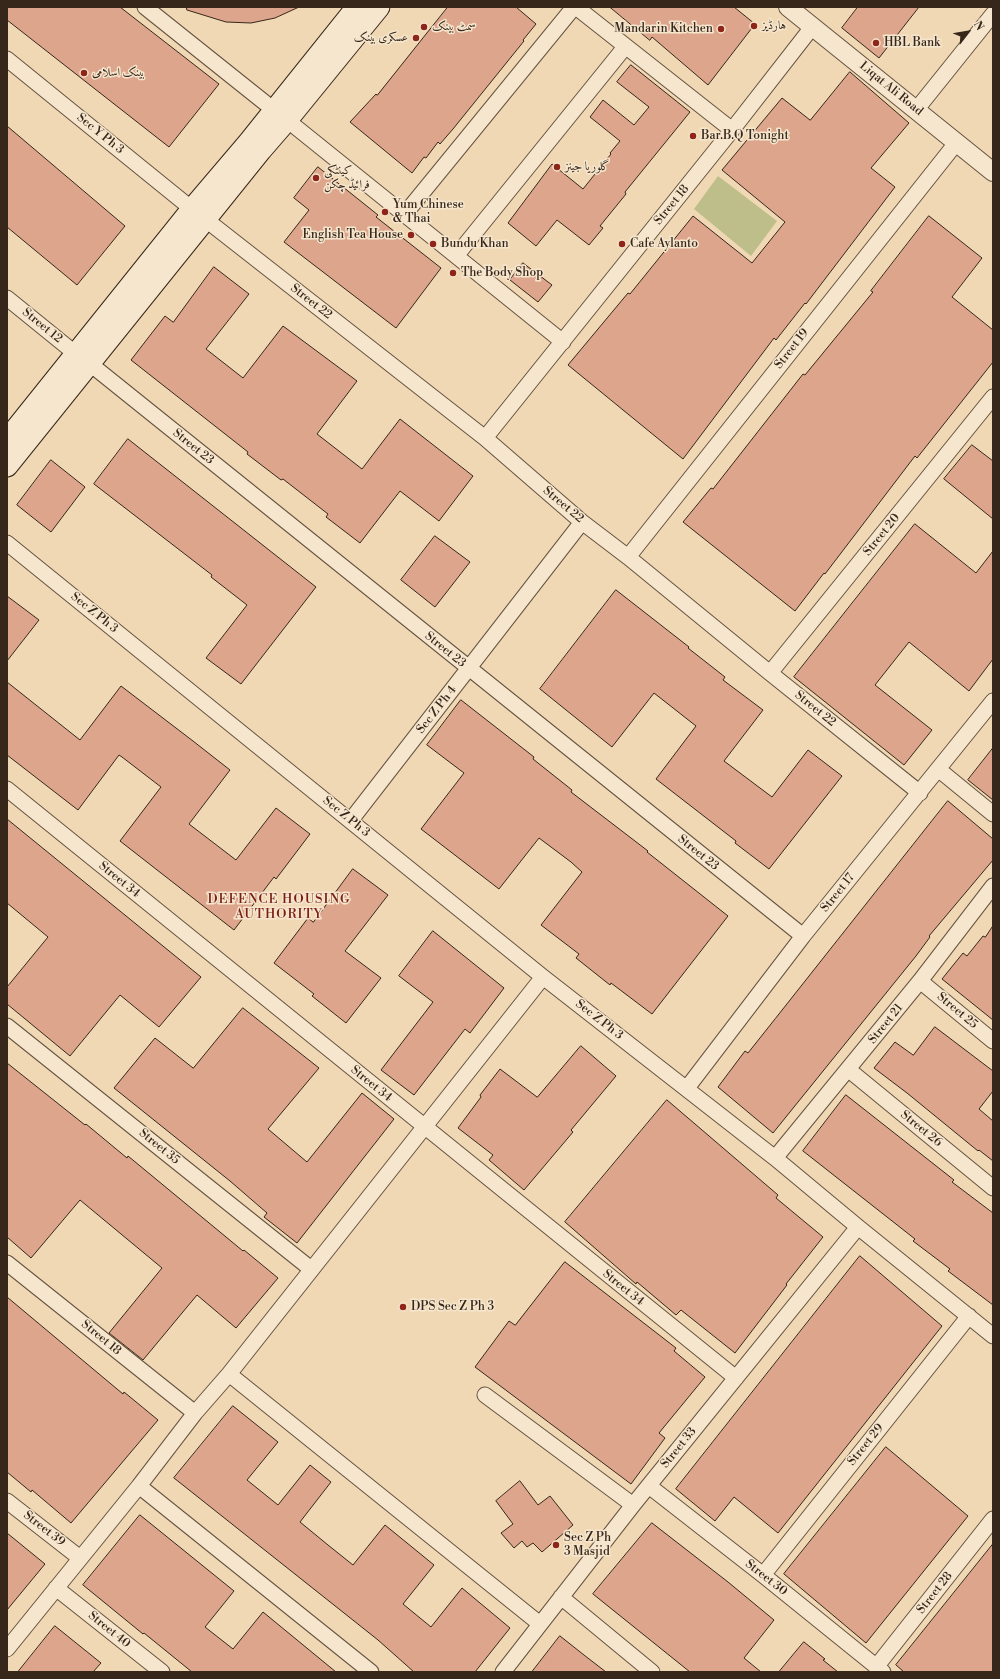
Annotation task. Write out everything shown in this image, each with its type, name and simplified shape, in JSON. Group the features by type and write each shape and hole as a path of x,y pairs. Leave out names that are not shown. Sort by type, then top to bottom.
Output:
{"main road":[{"path":"280,115 357,7"},
{"path":"7,466 83,359 199,214 280,115 379,7"},
{"path":"7,440 83,359"}],"street":[{"path":"145,7 563,342"},
{"path":"404,215 575,7 732,130"},
{"name":"Liqat Ali Road","path":"788,7 993,172"},
{"path":"916,110 993,14"},
{"name":"Street 18","path":"485,438 732,130 812,26"},
{"path":"456,256 625,47"},
{"name":"Sec Y Ph 3","path":"7,59 199,214"},
{"name":"Street 19","path":"628,556 957,142"},
{"name":"Street 22","path":"199,214 485,438 582,522 628,556 770,673 920,793"},
{"name":"Street 12","path":"7,298 83,359"},
{"name":"Street 23","path":"83,359 803,936"},
{"name":"Street 20","path":"770,673 993,397"},
{"name":"Sec Z Ph 4","path":"350,820 582,522"},
{"name":"Sec Z Ph 3","path":"7,543 543,977 775,1158 993,1336"},
{"name":"Street 17","path":"687,1088 803,936 993,701"},
{"path":"938,769 993,814"},
{"name":"Street 34","path":"7,789 424,1128 736,1378"},
{"name":"Street 21","path":"775,1158 849,1070 993,886"},
{"path":"7,1649 139,1486 194,1413 229,1374 543,977"},
{"name":"Street 25","path":"920,981 993,1041"},
{"name":"Street 35","path":"7,1026 311,1269"},
{"name":"Street 26","path":"849,1070 993,1188"},
{"name":"Street 33","path":"503,1672 648,1486 858,1227"},
{"name":"Street 18","path":"7,1263 194,1413"},
{"name":"Street 29","path":"763,1575 969,1316"},
{"path":"229,1374 540,1624"},
{"path":"485,1395 633,1505"},
{"path":"139,1486 371,1672"},
{"name":"Street 30","path":"648,1486 763,1575 879,1669"},
{"name":"Street 39","path":"7,1501 80,1558"},
{"name":"Street 28","path":"879,1669 993,1520"},
{"name":"Street 40","path":"56,1588 162,1672"},
{"path":"561,1597 652,1672"}],"green space":[{"path":"718,176 777,221 751,256 694,209"}],"building":[{"path":"7,7 120,7 219,84 169,147 7,20"},
{"path":"187,7 299,7 275,18 251,23 226,22 187,10"},
{"path":"448,7 516,7 536,24 453,129 440,144 438,142 426,158 424,157 412,173 350,122 376,94 377,95"},
{"path":"610,7 734,7 755,24 708,85 652,37 650,40"},
{"name":"HBL Bank","path":"858,7 919,7 879,58 842,28"},
{"path":"631,65 690,112 625,192 626,194 600,226 603,228 589,245 557,220 536,246 508,223 552,164 583,189 611,154 610,153 620,141 590,117 603,100 634,125 649,107 617,82"},
{"path":"850,72 909,123 871,168 895,187 806,304 805,303 776,340 774,338 683,459 568,365 628,293 630,294 693,216 752,263 785,222 722,170 782,98 810,120"},
{"path":"7,126 125,226 77,285 7,227"},
{"path":"318,167 378,215 376,217 441,268 396,328 284,242 309,210 294,198"},
{"path":"929,216 982,258 952,297 993,330 993,362 917,458 915,456 795,611 683,522 711,488 713,489 803,374 805,375 873,292 871,291"},
{"path":"523,263 552,285 538,302 510,280"},
{"path":"214,267 249,294 206,349 243,378 283,326 357,381 317,434 362,469 400,419 473,476 439,521 400,491 360,543 326,517 328,514 283,479 281,480 247,454 248,452 131,360 165,316 173,322"},
{"path":"128,439 316,587 241,684 206,658 247,605 211,577 212,575 94,484"},
{"path":"972,445 993,461 993,519 944,479"},
{"path":"51,460 85,487 51,532 17,505"},
{"path":"915,524 976,573 993,551 993,659 969,691 909,642 875,685 932,730 904,765 794,677"},
{"path":"435,536 470,562 435,607 401,580"},
{"path":"616,590 725,677 723,680 763,710 724,761 772,797 808,750 842,776 769,869 735,843 736,841 656,779 696,726 654,693 612,747 540,689"},
{"path":"7,596 39,620 7,661"},
{"path":"7,682 80,740 121,686 193,741 230,770 189,824 236,860 276,808 310,834 276,879 274,877 234,930 120,841 161,787 119,755 78,810 7,755"},
{"path":"461,700 534,757 533,759 572,790 571,792 648,851 647,852 728,916 652,1014 611,983 610,985 576,958 579,954 541,925 582,872 571,862 539,838 499,889 421,829 464,773 427,745"},
{"path":"993,748 993,800 968,780"},
{"path":"948,801 993,839 993,860 929,936 930,937 916,956 773,1133 718,1087 745,1051 748,1053"},
{"path":"7,819 201,977 159,1027 120,995 70,1056 7,1004 7,987 48,937 7,903"},
{"path":"353,869 388,895 345,951 381,978 346,1023 312,996 314,994 274,963 308,918 313,922"},
{"path":"993,926 993,1020 942,979 963,953 967,956"},
{"path":"433,931 504,988 470,1033 465,1029 414,1095 381,1070 433,1002 399,976"},
{"path":"243,1008 319,1068 268,1129 307,1162 362,1093 394,1119 297,1243 264,1217 267,1213 230,1181 114,1088 155,1038 193,1068"},
{"path":"935,1027 993,1071 993,1091 979,1109 993,1121 993,1161 979,1150 978,1151 874,1068 895,1042 913,1055"},
{"path":"581,1046 616,1076 571,1130 573,1132 524,1190 489,1160 493,1155 458,1128 481,1097 480,1095 500,1069 537,1097"},
{"path":"7,1063 85,1125 86,1124 127,1158 128,1156 278,1278 236,1328 197,1295 143,1360 109,1333 162,1268 80,1200 31,1258 7,1237"},
{"path":"846,1095 954,1180 952,1182 993,1213 993,1305 948,1271 950,1269 913,1241 915,1239 803,1151"},
{"path":"667,1100 778,1195 776,1198 823,1237 735,1353 681,1310 676,1315 637,1282 636,1284 565,1222"},
{"path":"860,1256 942,1326 778,1533 734,1497 715,1521 676,1489"},
{"path":"565,1262 676,1348 674,1351 705,1377 659,1433 665,1438 631,1484 475,1367 509,1321 515,1325"},
{"path":"7,1297 123,1394 124,1392 158,1420 71,1523 32,1490 31,1492 7,1472"},
{"path":"233,1406 278,1442 247,1480 278,1505 310,1465 331,1482 300,1522 328,1545 353,1565 385,1525 434,1565 403,1604 431,1627 462,1588 510,1628 475,1672 414,1672 378,1640 174,1478"},
{"path":"886,1447 968,1516 866,1643 784,1574"},
{"path":"520,1481 538,1505 550,1496 573,1525 542,1552 533,1543 527,1547 522,1541 514,1548 501,1533 513,1524 496,1501"},
{"path":"140,1515 234,1591 205,1627 233,1649 263,1612 336,1672 192,1672 144,1633 143,1634 83,1585"},
{"path":"652,1523 774,1620 744,1658 761,1672 690,1672 593,1594"},
{"path":"7,1533 45,1564 7,1610"},
{"path":"993,1544 993,1672 904,1672 896,1665"},
{"path":"55,1626 101,1663 93,1672 18,1672"},
{"path":"560,1636 584,1655 606,1672 532,1672"},
{"path":"804,1642 825,1659 823,1660 838,1672 779,1672"}],"place":[{"name":"ہارڈیز","path":"754,26"},
{"name":"سمٹ بینک","path":"424,27"},
{"name":"Mandarin Kitchen","path":"721,29"},
{"name":"عسکری بینک","path":"416,38"},
{"name":"HBL Bank","path":"876,43"},
{"name":"بینک اسلامی","path":"84,73"},
{"name":"Bar.B.Q Tonight","path":"693,136"},
{"name":"گلوریا جینز","path":"557,167"},
{"name":"کینٹکی فرائیڈ چکن","path":"316,178"},
{"name":"Yum Chinese & Thai","path":"385,212"},
{"name":"English Tea House","path":"411,235"},
{"name":"Bundu Khan","path":"433,244"},
{"name":"Cafe Aylanto","path":"622,244"},
{"name":"The Body Shop","path":"453,273"},
{"name":"DPS Sec Z Ph 3","path":"403,1307"},
{"name":"Sec Z Ph 3 Masjid","path":"556,1545"}],"district":[{"name":"DEFENCE HOUSING AUTHORITY","path":"279,908"}]}
